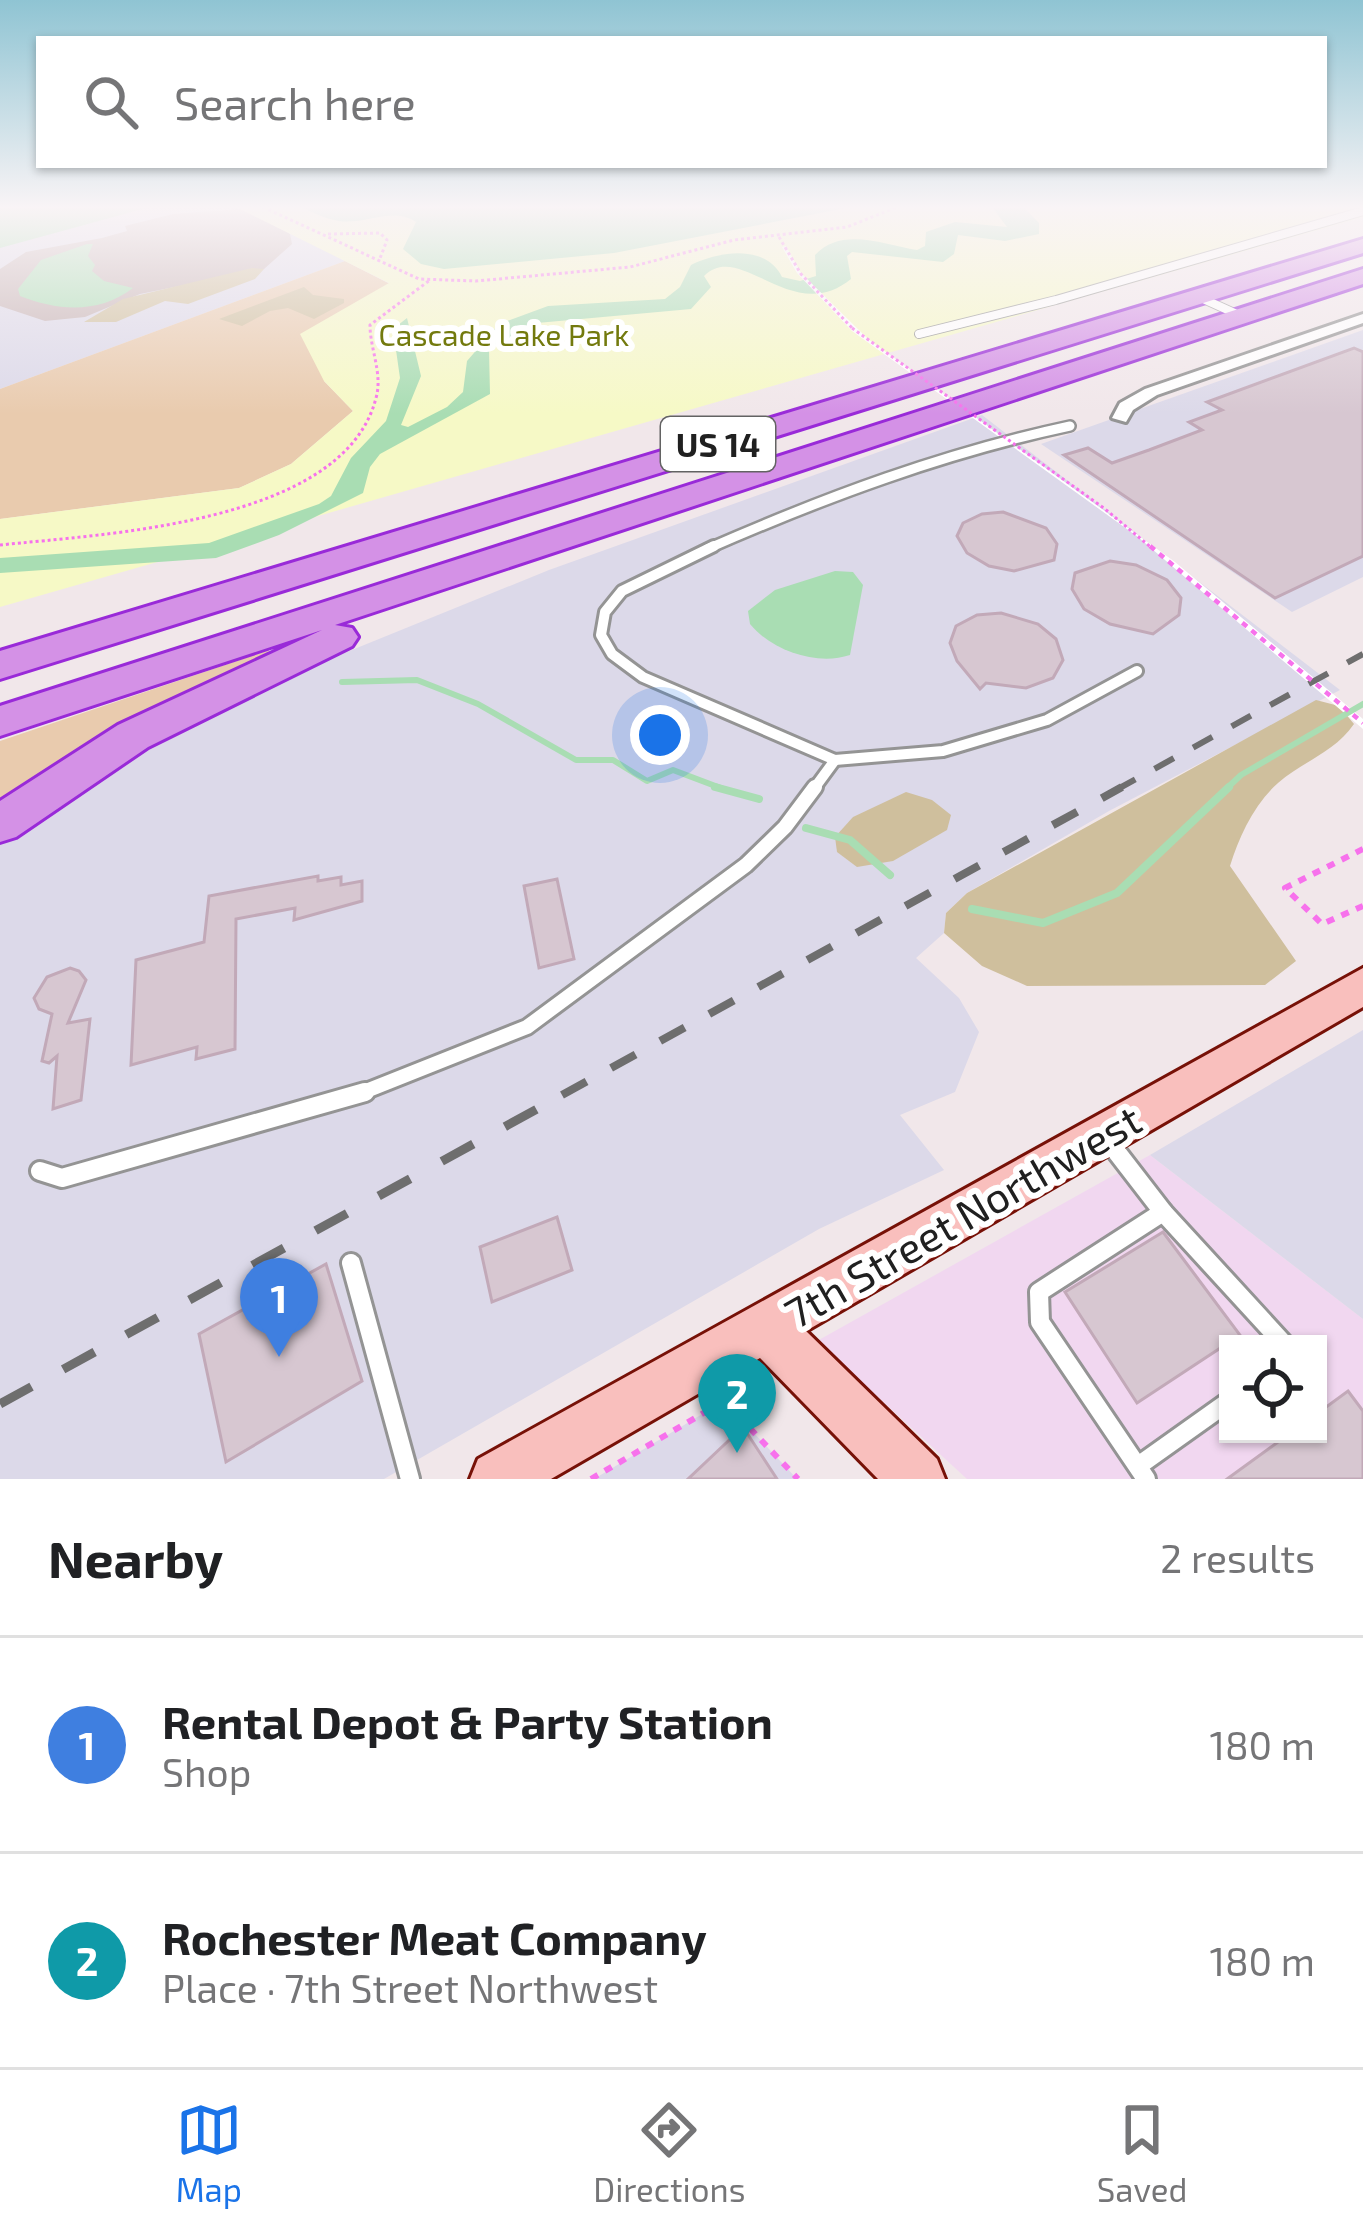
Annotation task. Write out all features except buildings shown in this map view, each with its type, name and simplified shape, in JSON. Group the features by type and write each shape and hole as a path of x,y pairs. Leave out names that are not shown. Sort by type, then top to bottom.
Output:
{"highway":[{"name":"US 14","path":"0,665 1264,276"},
{"name":"US 14","path":"0,721 1363,276"},
{"path":"0,824 133,736 254,674 689,498"}],"street":[{"path":"1120,418 1126,407 1150,392 1363,318"},
{"name":"7th Street Northwest","path":"497,1479 1363,986"},
{"path":"765,1327 917,1479"}],"lane":[{"path":"919,334 1138,276"},
{"path":"1198,296 1241,316"},
{"path":"1070,426 972,447 806,506 622,592 604,612 601,634 612,654 643,677 835,760 964,745 1047,720 1137,671"},
{"path":"40,1171 62,1178 310,1110 405,1078 527,1027 746,865 785,827 835,760"},
{"path":"1103,1134 1162,1213 1276,1335"},
{"path":"1162,1213 1039,1292 1040,1322 1142,1473 1219,1409"},
{"path":"351,1264 410,1479"}],"path":[{"path":"419,276 430,280 543,276"},
{"path":"806,276 864,339 1105,509 1363,723"},
{"path":"0,545 195,518 282,494 308,479 336,460 374,406 380,382 370,325 430,280"},
{"path":"1363,849 1285,888 1322,925 1363,905"},
{"path":"591,1479 724,1401 798,1479"}],"shaded area":[{"path":"0,276 305,276 0,389"},
{"path":"0,276 229,276 140,294 85,317 45,321 0,306"},
{"path":"28,276 98,276 133,288 106,302 78,307 49,305 20,296 18,289"},
{"path":"219,276 258,276 188,304 165,301 116,322 84,322 123,299"},
{"path":"305,276 374,276 390,284 324,381 353,411 291,464 239,488 0,519 0,389"},
{"path":"685,276 704,276 711,287 691,309 537,323 489,349 490,394 380,454 370,467 363,493 279,535 216,558 0,573 0,558 209,543 319,504 331,496 351,458 386,421 400,378 393,329 407,318 421,376 401,425 408,427 447,407 463,392 467,361 499,324 548,306 665,299"},
{"path":"758,276 800,281 816,276 851,279 829,291 808,294"},
{"path":"304,287 313,295 344,299 344,303 314,319 288,308 270,311 242,326 219,319"},
{"path":"1363,330 1363,577 1292,612 1041,444"},
{"path":"982,415 1340,690 1109,811 967,893 946,913 944,933 916,958 959,998 979,1032 955,1092 900,1115 944,1170 819,1229 384,1479 0,1479 0,843 144,748 231,699 549,570"},
{"path":"835,571 853,572 863,585 850,655 824,659 796,654 770,642 750,624 748,611 775,590"},
{"path":"269,650 266,660 129,724 0,803 0,741"},
{"path":"1316,700 1339,706 1354,724 1337,742 1269,791 1248,822 1230,866 1296,961 1265,985 1027,986 982,966 944,933 946,913 967,893"},
{"path":"906,792 932,800 951,815 947,830 893,861 857,867 837,852 835,837 853,817"},
{"path":"1363,1030 1363,1319 1150,1155"},
{"path":"1150,1155 1363,1319 1363,1479 967,1479 817,1341"},
{"path":"724,1401 797,1479 594,1479"}],"green space":[{"name":"Cascade Lake Park","path":"375,276 1157,276 0,607 0,519 239,488 291,464 353,411 324,381 300,334 389,283"}],"pier":[{"path":"800,276 868,339 1175,562 1363,719 1363,729 1138,537 852,331"}],"waterway":[{"path":"342,682 417,680 478,704 576,760 613,760 647,781 673,770 726,790"},
{"path":"1225,790 1241,775 1363,704"},
{"path":"715,787 726,790"},
{"path":"972,909 1043,923 1117,893 1229,787"},
{"path":"726,790 759,799"},
{"path":"806,828 850,840 890,875"}],"railway":[{"path":"1116,790 1363,654"},
{"path":"562,1095 1122,787"},
{"path":"0,1404 568,1092"}],"place":[{"name":"Rental Depot & Party Station","path":"279,1357"},
{"name":"Rochester Meat Company","path":"737,1453"}]}
